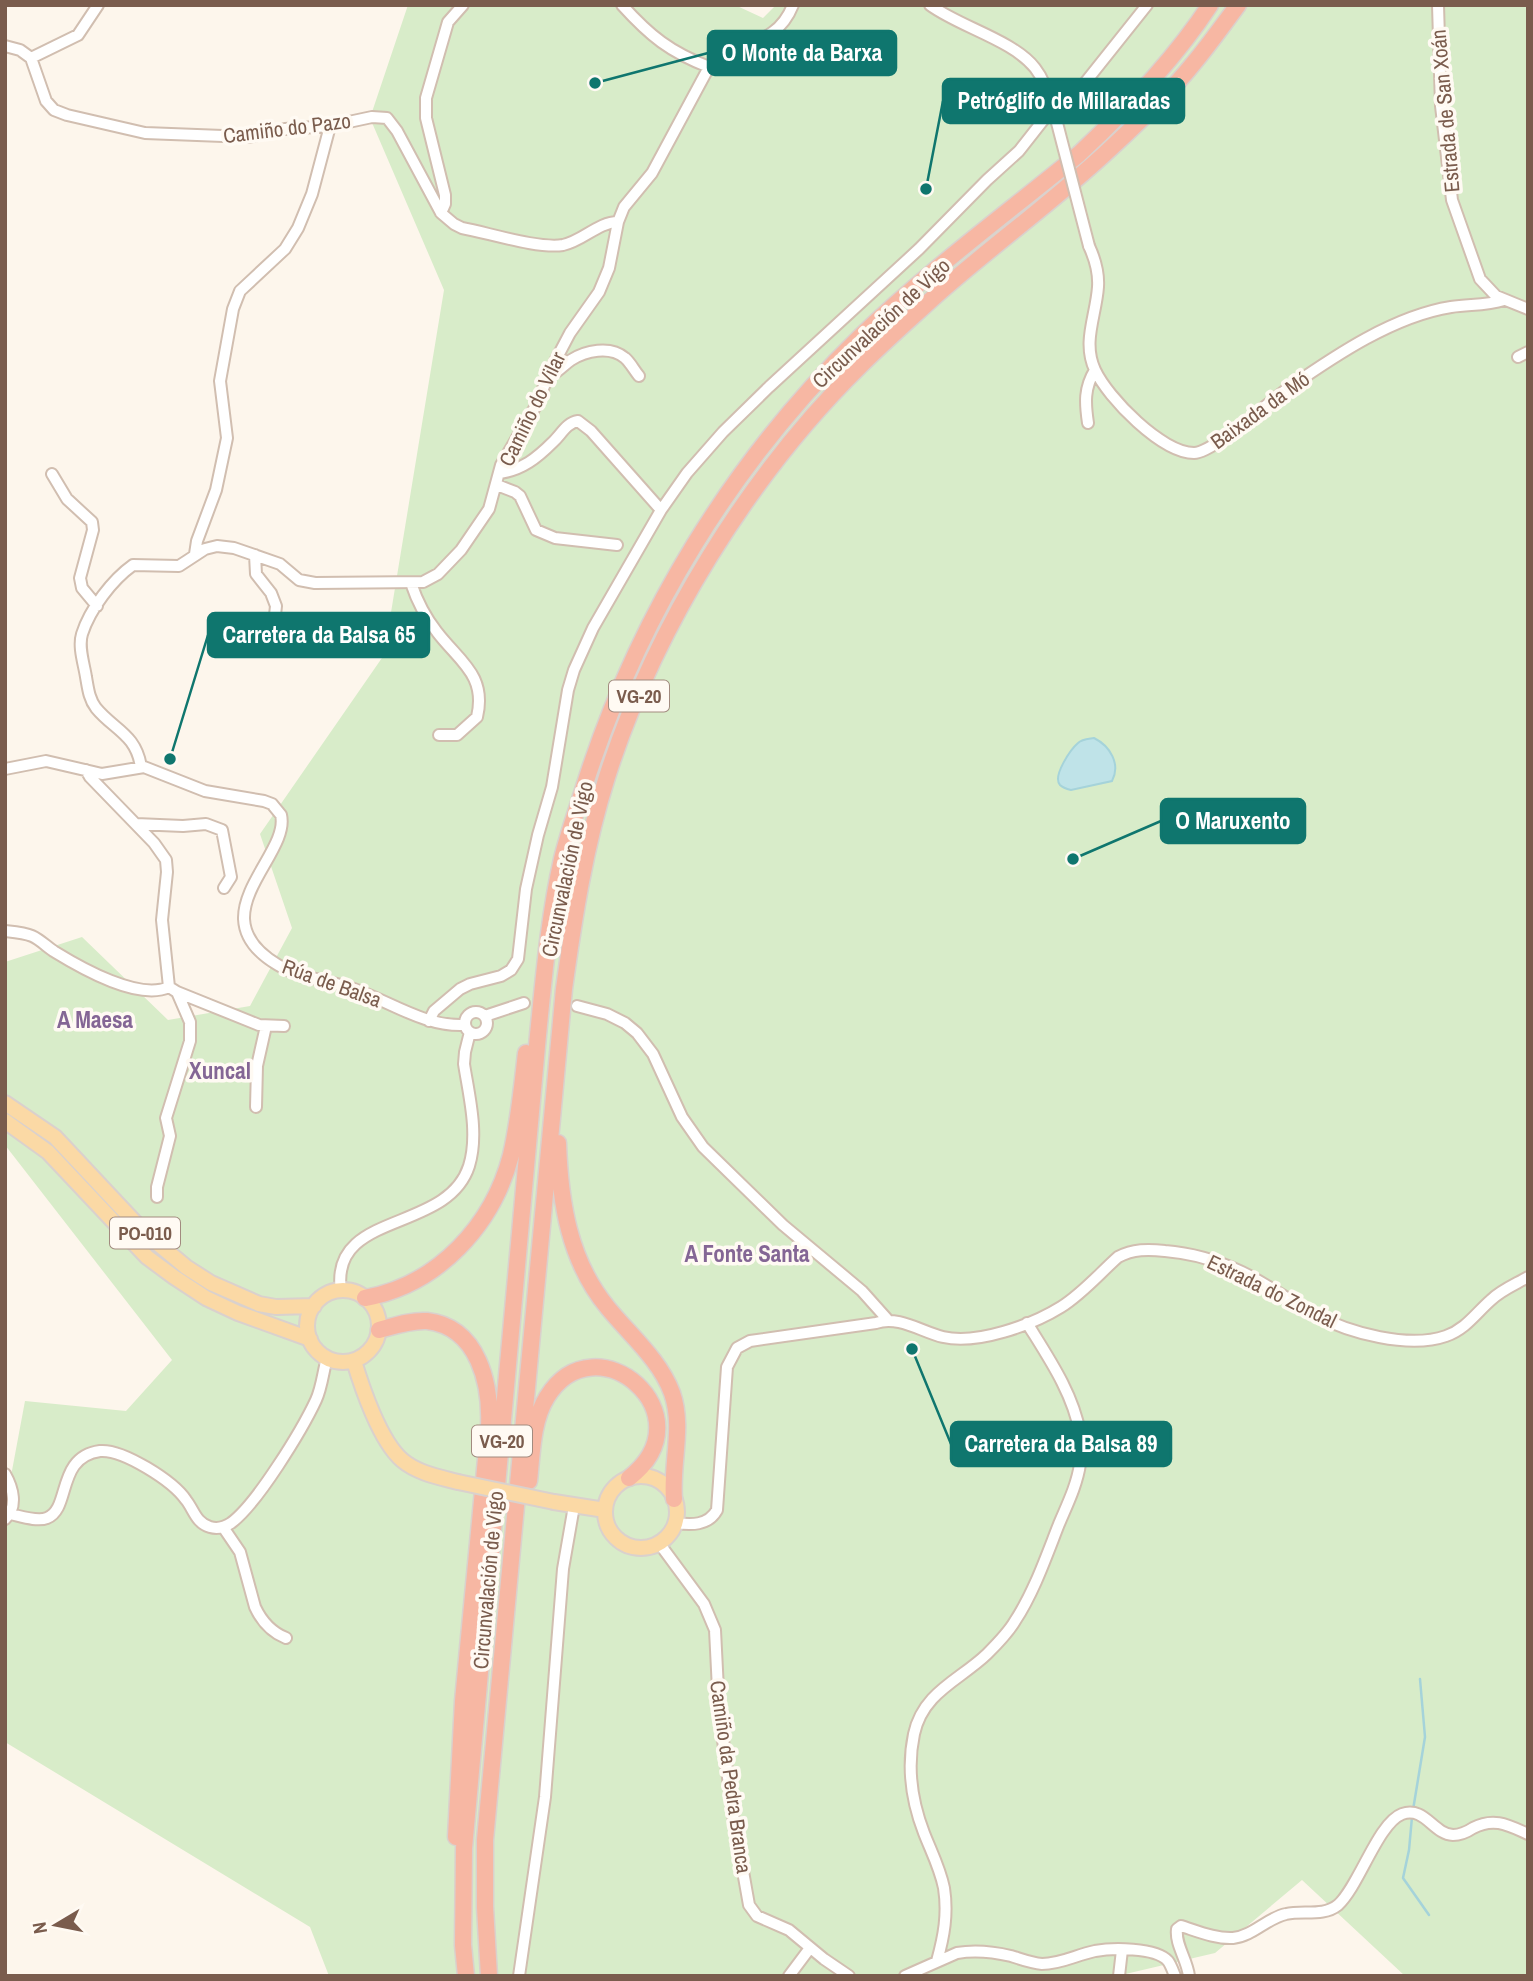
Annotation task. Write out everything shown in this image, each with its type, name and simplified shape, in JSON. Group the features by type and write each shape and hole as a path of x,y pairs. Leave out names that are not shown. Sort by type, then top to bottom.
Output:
{"highway":[{"name":"Circunvalación de Vigo","path":"466,1976 463,1945 464,1848 548,938 562,859 594,757 620,688 666,591 704,527 730,488 782,422 853,345 916,287 1105,130 1160,71 1210,5"},
{"name":"Circunvalación de Vigo","path":"489,1976 485,1840 552,1116 572,934 598,808 626,725 655,657 701,570 733,519 796,437 858,367 935,297 1111,149 1191,67 1238,5"},
{"path":"365,1298 387,1294 410,1284 445,1261 461,1246 490,1207 510,1155 521,1097 533,990 539,958 548,938"},
{"path":"552,1116 558,1139 565,1216 580,1264 607,1307 662,1372 671,1391 678,1413 672,1479 674,1499"},
{"path":"379,1330 423,1321 449,1328 462,1338 478,1358 488,1397 489,1427 463,1701 456,1814 455,1911 463,1945"},
{"path":"507,1606 518,1576 539,1414 555,1387 570,1374 593,1368 613,1370 632,1379 649,1398 657,1421 654,1447 640,1469 629,1478"}],"main road":[{"name":"PO-010","path":"5,1103 55,1137 144,1232 186,1267 211,1283 259,1304 276,1307 314,1306"},
{"name":"PO-010","path":"5,1121 48,1152 147,1256 174,1277 206,1298 238,1313 310,1339"},
{"path":"341,1291 350,1291 365,1298 378,1318 379,1330 371,1349 354,1361 327,1359 314,1347 310,1339 308,1322 314,1306 328,1294 341,1291"},
{"path":"354,1361 379,1425 397,1455 418,1470 458,1482 605,1510"},
{"path":"644,1476 659,1481 674,1499 675,1523 669,1534 659,1543 639,1548 619,1541 610,1531 606,1502 615,1487 629,1478 644,1476"}],"street":[{"path":"5,47 20,50 31,58 78,35 99,5"},
{"path":"463,5 448,22 426,98 426,118 445,195 441,213 462,228 546,246 573,242 604,225 618,222"},
{"path":"622,5 639,23 679,55 709,66 720,57 773,33 789,16 793,5"},
{"name":"Baixada da Mó","path":"930,5 1017,52 1034,67 1048,92 1097,269 1098,286 1088,339 1095,370 1112,398 1140,424 1182,451 1199,453 1209,449 1287,388 1363,340 1413,318 1451,307 1477,307 1504,300"},
{"path":"429,1021 434,1012 460,989 500,976 510,970 519,959 526,889 552,787 568,690 574,670 610,597 661,510 687,472 769,387 919,249 1019,151 1084,84 1147,5"},
{"name":"Estrada de San Xoán","path":"1437,5 1441,106 1452,200 1480,279 1496,296 1528,309"},
{"name":"Camiño do Pazo","path":"31,58 46,102 54,110 134,130 174,136 249,137 285,129 330,126 372,117 387,118 397,131 441,213"},
{"name":"Camiño do Vilar","path":"141,767 133,744 102,714 89,695 81,640 97,606 112,583 133,565 179,566 195,554 218,547 234,548 280,564 299,580 315,583 411,583 430,579 461,550 488,509 501,465 537,404 550,371 570,333 599,292 624,206 652,173 709,66"},
{"path":"195,554 197,541 216,490 227,438 220,381 233,309 240,292 285,249 298,228 312,194 330,126"},
{"path":"550,371 556,373 571,360 587,352 601,350 624,356 639,376"},
{"path":"1088,423 1085,404 1087,384 1095,370"},
{"path":"500,473 520,469 554,441 571,422 578,421 661,510"},
{"path":"52,474 67,499 92,522 93,530 80,579 82,588 97,606"},
{"path":"497,485 520,496 536,530 555,538 617,545"},
{"path":"255,555 256,575 271,593 276,606 275,615 255,639"},
{"path":"411,583 424,614 475,676 479,688 477,717 457,735 439,735"},
{"path":"5,769 46,761 109,774 141,767"},
{"name":"Rúa de Balsa","path":"141,767 205,791 264,801 278,810 282,820 277,841 254,880 244,918 248,935 259,951 295,973 353,988 429,1021 468,1029"},
{"path":"86,770 154,843 166,860 162,920 173,990 190,1023 190,1041 166,1118 170,1136 157,1186 157,1197"},
{"path":"136,824 205,824 222,830 231,877 224,888"},
{"path":"5,931 32,936 54,952 105,979 131,988 173,990 265,1027 284,1026"},
{"path":"485,1016 524,1003"},
{"path":"577,1006 607,1014 637,1033 653,1054 686,1124 703,1147 783,1225 862,1291 887,1319"},
{"path":"341,1291 342,1262 355,1243 385,1227 428,1210 448,1197 461,1183 469,1167 473,1149 464,1063 468,1029 466,1017 478,1011 485,1016 488,1023 485,1030 478,1034 468,1029"},
{"path":"256,1107 257,1066 265,1027"},
{"name":"Estrada do Zondal","path":"675,1523 705,1522 717,1510 729,1361 737,1348 762,1338 876,1323 887,1319 945,1338 966,1340 988,1336 1027,1323 1063,1306 1118,1257 1128,1251 1138,1250 1190,1253 1213,1260 1244,1273 1320,1317 1370,1335 1400,1340 1444,1337 1458,1331 1492,1298 1528,1277"},
{"path":"937,1961 946,1928 946,1902 940,1873 923,1832 914,1800 911,1756 917,1723 932,1697 985,1657 1014,1623 1047,1554 1077,1480 1081,1463 1081,1435 1077,1418 1066,1391 1027,1323"},
{"path":"5,1474 13,1494 8,1517 47,1518 58,1507 76,1462 91,1453 108,1451 136,1461 181,1493 204,1524 223,1527 234,1520 260,1488 296,1437 318,1394 327,1359"},
{"path":"519,1976 545,1797 562,1583 567,1537 574,1506"},
{"path":"223,1527 240,1552 259,1616 275,1633 286,1638"},
{"name":"Camiño da Pedra Branca","path":"659,1543 704,1604 715,1630 719,1710 749,1905 757,1916 789,1930 849,1976"},
{"path":"1189,1976 1188,1964 1176,1937 1177,1929 1181,1926 1226,1938 1236,1938 1285,1914 1314,1913 1333,1908 1352,1885 1385,1830 1400,1815 1412,1812 1421,1814 1445,1833 1454,1835 1464,1834 1483,1823 1494,1821 1528,1834"},
{"path":"789,1976 810,1948"},
{"path":"905,1976 965,1951 1009,1956 1038,1964 1067,1961 1097,1951 1122,1950 1160,1955 1167,1960 1175,1976"},
{"path":"1119,1976 1122,1950"},
{"path":"1034,1976 1038,1964"}],"green space":[{"path":"408,5 735,5 763,18 776,5 1528,5 1528,1976 1405,1976 1302,1880 1215,1953 1117,1976 329,1976 310,1927 5,1742 5,1508 25,1401 126,1411 172,1360 5,1145 5,962 82,937 168,1020 250,1006 292,928 260,834 384,655 444,290 370,118"}],"water":[{"path":"1094,738 1105,746 1112,756 1115,768 1112,781 1071,790 1062,787 1058,775 1067,757 1080,742"}],"waterway":[{"path":"1413,1810 1425,1737 1420,1679"},
{"path":"1412,1817 1403,1878 1429,1915"}],"place":[{"name":"O Monte da Barxa","path":"595,83"},
{"name":"Petróglifo de Millaradas","path":"926,189"},
{"name":"Carretera da Balsa 65","path":"170,759"},
{"name":"O Maruxento","path":"1073,859"},
{"name":"Carretera da Balsa 89","path":"912,1349"}],"district":[{"name":"A Maesa","path":"95,1019"},
{"name":"Xuncal","path":"220,1070"},
{"name":"A Fonte Santa","path":"747,1253"}]}
